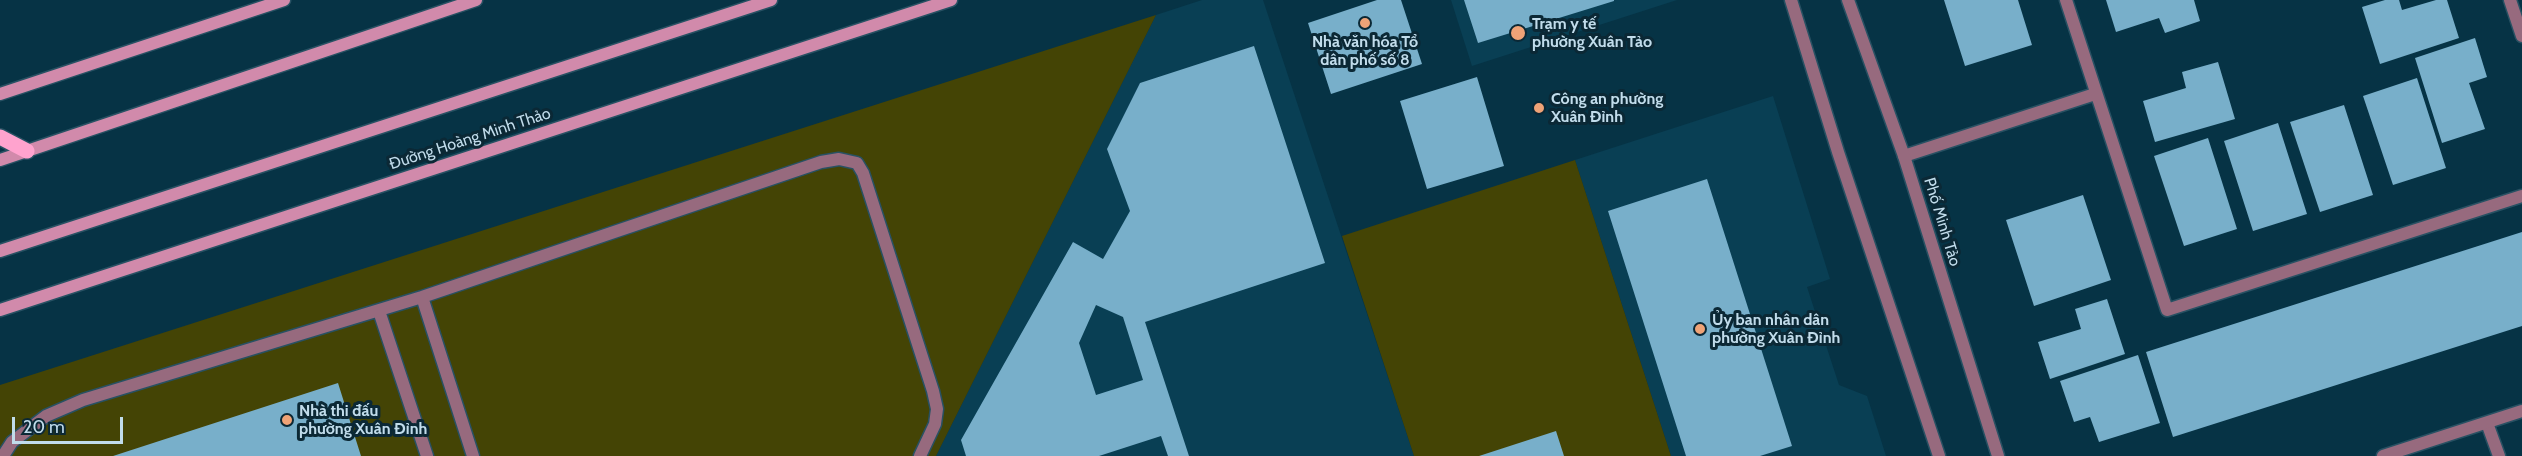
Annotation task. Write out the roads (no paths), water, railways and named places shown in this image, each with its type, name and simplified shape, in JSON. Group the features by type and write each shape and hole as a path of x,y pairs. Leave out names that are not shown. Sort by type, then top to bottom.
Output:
{"main road":[{"path":"0,94 284,0"},
{"path":"0,160 476,0"},
{"path":"0,251 771,0"},
{"name":"Đường Hoàng Minh Thảo","path":"0,310 951,0"},
{"path":"0,137 27,151"}],"street":[{"path":"1791,0 1838,152 1939,456"},
{"name":"Phố Minh Tảo","path":"1848,0 1904,156 1998,456"},
{"path":"2066,0 2094,94 2167,310 2522,196"},
{"path":"2510,0 2522,36"},
{"path":"1904,156 2094,94"},
{"path":"3,456 12,442 46,416 83,400 422,297 821,162 839,159 857,163 863,173 933,391 937,409 935,424 920,456"},
{"path":"422,297 473,456"},
{"path":"378,311 427,456"},
{"path":"2384,456 2522,411"},
{"path":"2487,423 2499,456"}],"place":[{"name":"Nhà văn hóa Tổ dân phố số 8","path":"1365,23"},
{"name":"Trạm y tế phường Xuân Tảo","path":"1518,33"},
{"name":"Công an phường Xuân Đỉnh","path":"1539,108"},
{"name":"Ủy ban nhân dân phường Xuân Đỉnh","path":"1700,329"},
{"name":"Nhà thi đấu phường Xuân Đỉnh","path":"287,420"}]}
